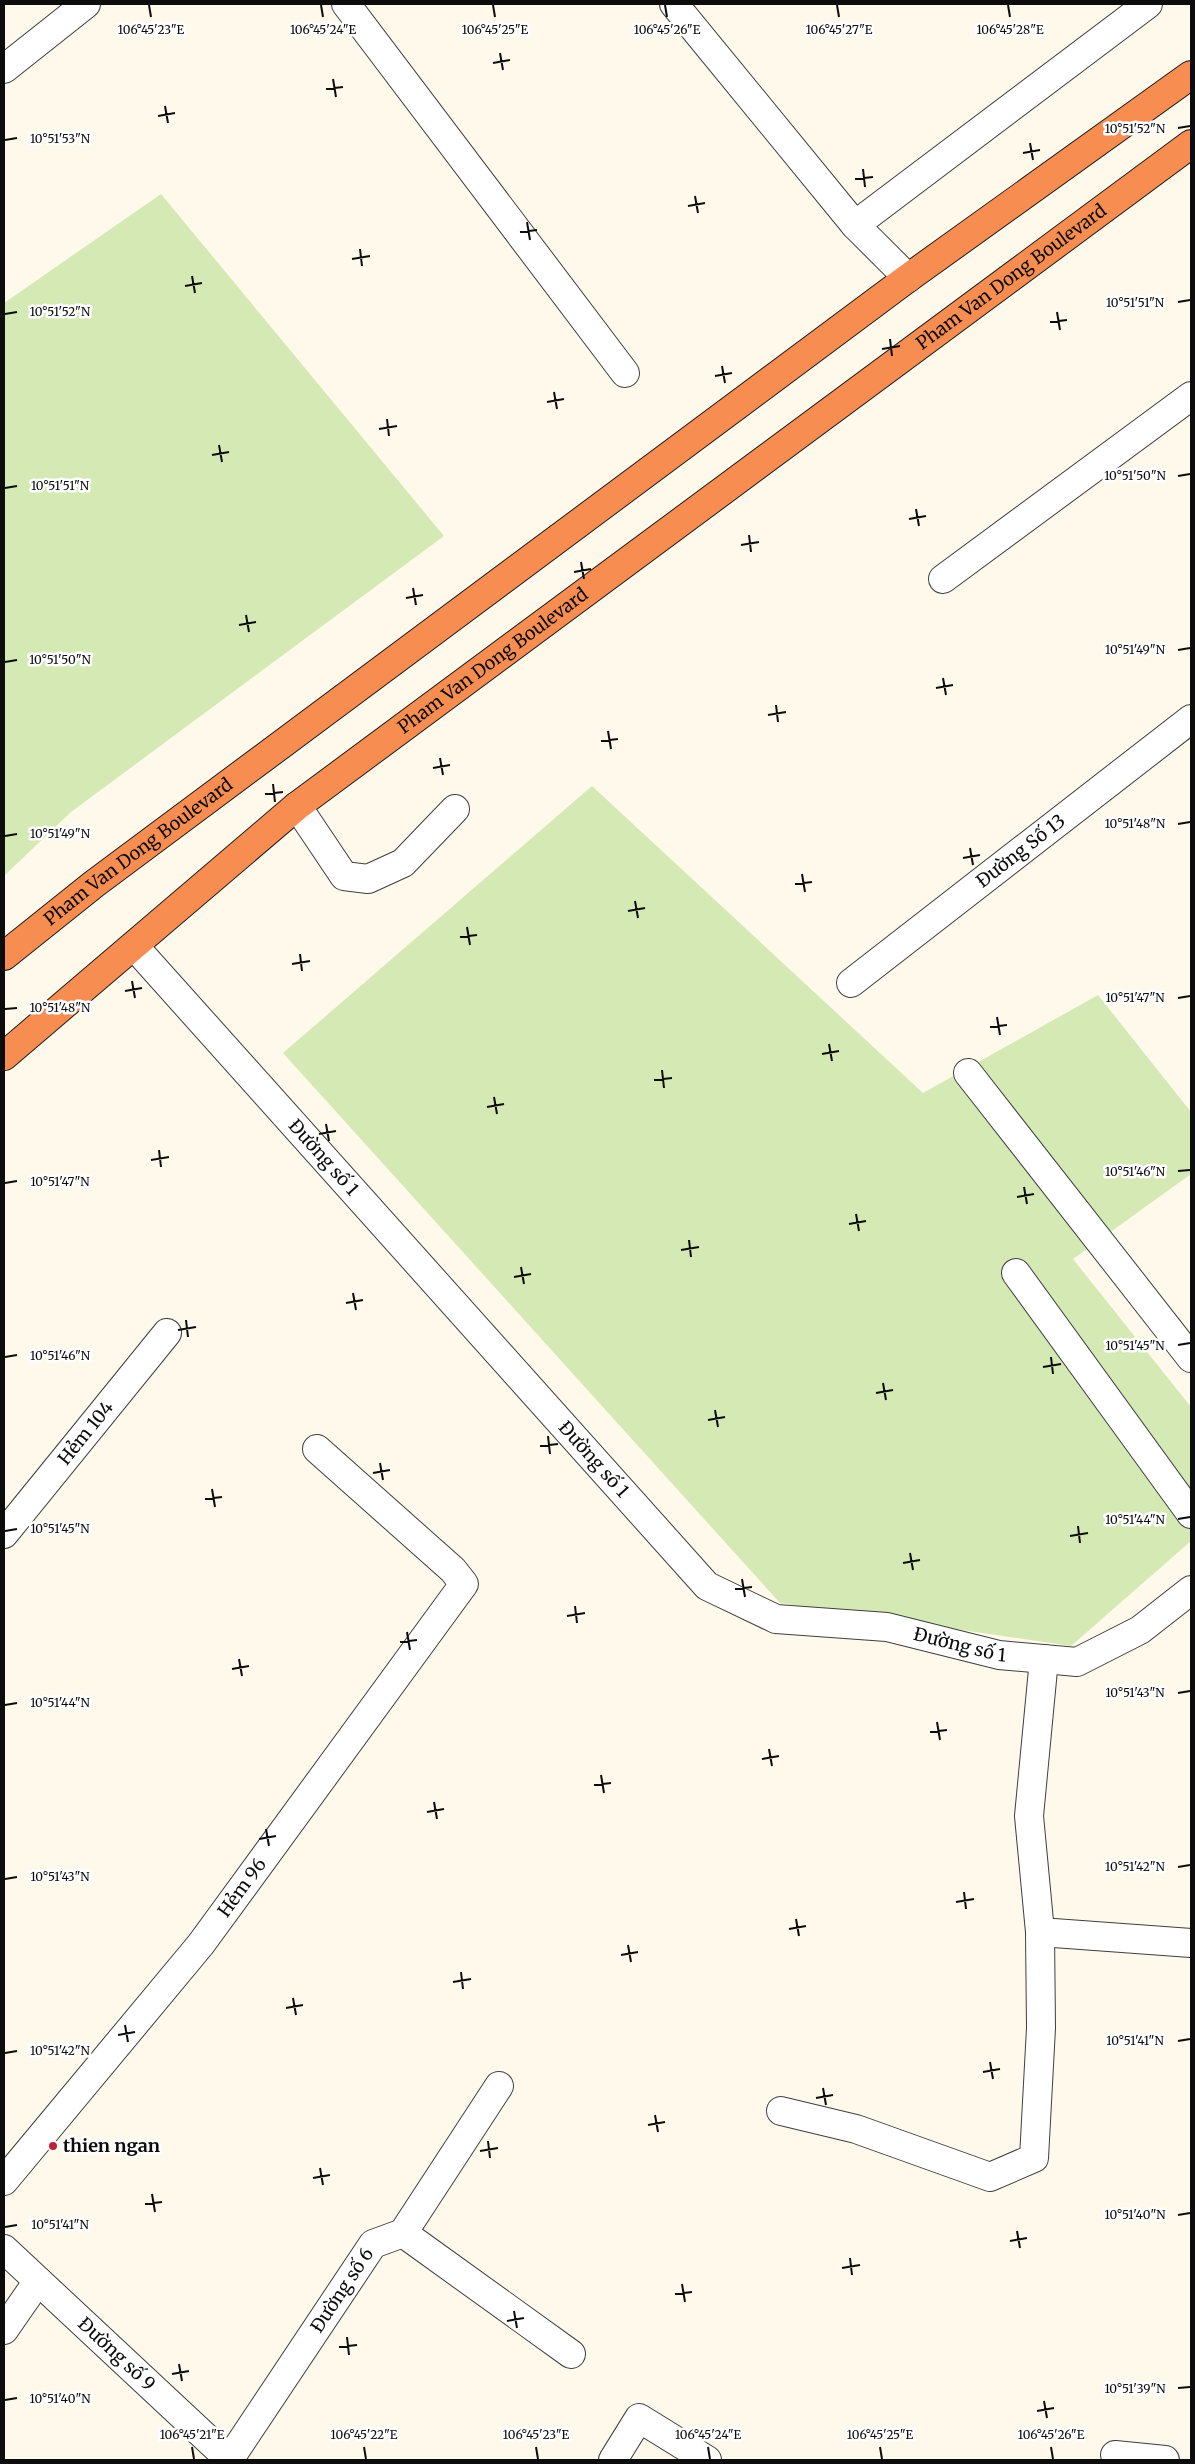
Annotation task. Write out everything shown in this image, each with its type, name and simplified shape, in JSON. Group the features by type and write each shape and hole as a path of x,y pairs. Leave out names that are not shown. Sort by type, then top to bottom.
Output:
{"highway":[{"name":"Pham Van Dong Boulevard","path":"4,956 94,884 908,278 1191,74"},
{"name":"Pham Van Dong Boulevard","path":"4,1056 297,806 1191,144"}],"street":[{"path":"4,69 86,4"},
{"path":"346,4 625,373"},
{"path":"674,4 855,225 908,278"},
{"path":"855,225 1148,4"},
{"path":"943,579 1191,396"},
{"name":"Đường Số 13","path":"851,983 1191,719"},
{"path":"297,806 344,876 368,879 403,863 455,809"},
{"name":"Đường số 1","path":"134,946 707,1586 776,1619 888,1627 999,1655 1077,1662 1140,1630 1191,1590"},
{"path":"968,1073 1191,1358"},
{"path":"1016,1273 1191,1514"},
{"name":"Hẻm 104","path":"4,1534 167,1333"},
{"name":"Hẻm 96","path":"4,2181 201,1944 464,1584 453,1570 317,1449"},
{"path":"781,2111 856,2129 990,2177 1034,2158 1041,2028 1040,1932 1029,1816 1044,1659"},
{"path":"1040,1932 1191,1943"},
{"path":"499,2086 403,2233 571,2354"},
{"name":"Đường số 6","path":"229,2460 373,2244 403,2233"},
{"name":"Đường số 9","path":"4,2249 229,2460"},
{"path":"4,2330 38,2281"},
{"path":"613,2460 639,2418 707,2460"},
{"path":"1114,2455 1165,2460"}],"green space":[{"path":"161,194 444,536 71,812 4,876 4,303"},
{"path":"592,786 923,1093 1098,995 1191,1112 1191,1174 1073,1259 1191,1407 1191,1541 1071,1646 780,1603 283,1053"}],"place":[{"name":"thien ngan","path":"53,2146"}]}
